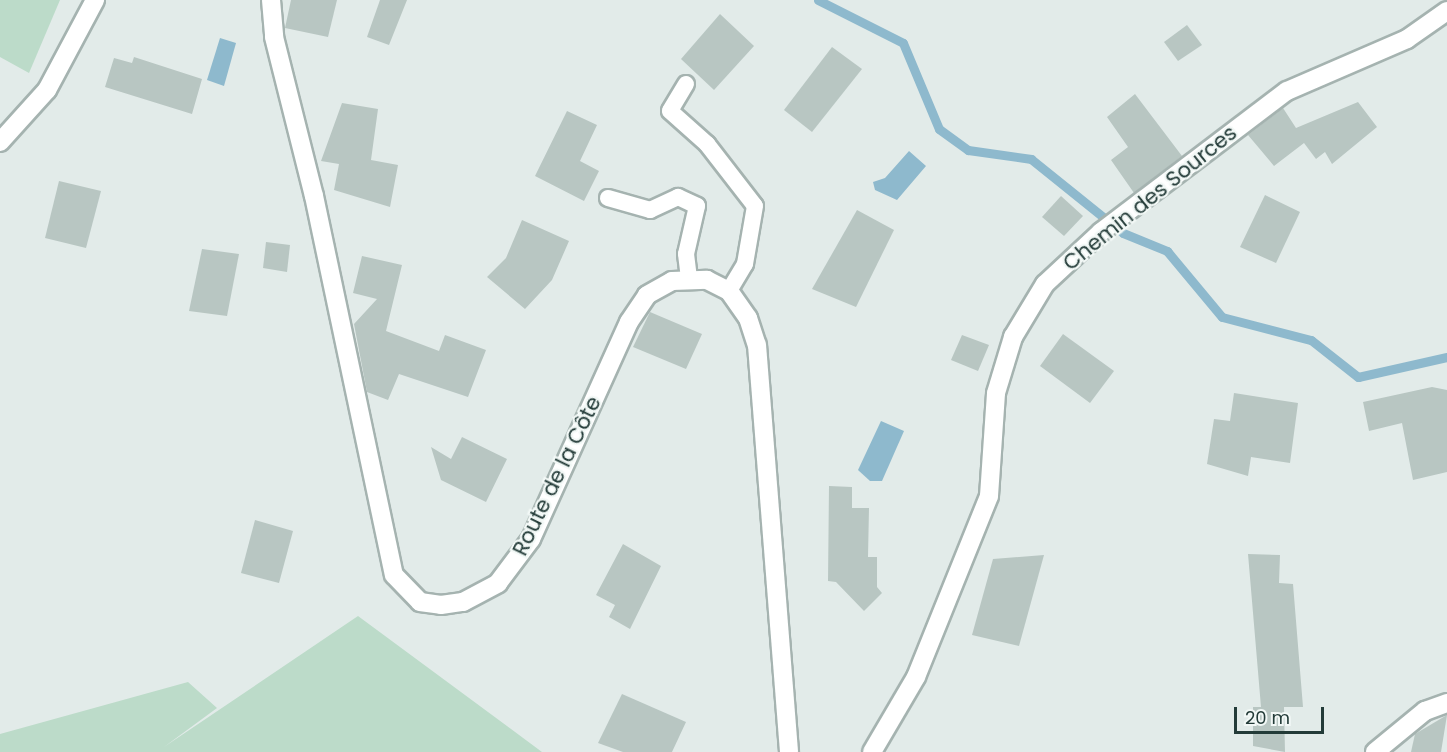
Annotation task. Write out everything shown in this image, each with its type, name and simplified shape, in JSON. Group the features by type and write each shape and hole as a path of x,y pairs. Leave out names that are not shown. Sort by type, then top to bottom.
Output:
{"street":[{"path":"0,142 46,90 95,0"},
{"name":"Route de la Côte","path":"271,0 387,552 394,575 420,603 463,602 498,584 515,563 629,322 647,295 689,278"},
{"name":"Chemin des Sources","path":"872,752 916,677 989,496 996,393 1013,337 1045,284 1101,232 1287,91 1407,39 1447,11"},
{"path":"689,278 729,291 748,318 757,345 789,752"},
{"path":"1375,752 1418,716 1447,703"}],"lane":[{"path":"686,84 670,111 706,144 755,206 745,264 729,291"},
{"path":"608,198 650,210 678,197 697,206 686,254 689,278"}],"green space":[{"path":"0,0 60,0 29,73 0,57"},
{"path":"358,616 542,752 0,752 0,734 188,682 217,708 164,747"}],"water":[{"path":"220,38 236,43 224,86 207,80"},
{"path":"909,151 926,166 897,200 875,190 873,182 885,178"},
{"path":"881,421 904,431 882,481 870,481 858,470"}],"building":[{"path":"291,0 337,0 328,37 285,28"},
{"path":"380,0 407,0 389,45 367,37"},
{"path":"720,14 754,46 714,90 681,59"},
{"path":"1187,25 1202,45 1178,61 1164,42"},
{"path":"832,47 862,69 812,132 784,110"},
{"path":"134,57 202,79 192,114 105,87 114,58 132,63"},
{"path":"1135,94 1182,156 1134,193 1111,160 1128,147 1107,117"},
{"path":"1358,102 1377,127 1332,164 1325,152 1316,159 1304,143 1274,166 1248,135 1283,108 1296,128"},
{"path":"342,103 378,109 371,160 398,165 390,207 334,190 339,164 321,161"},
{"path":"567,111 597,125 580,161 599,171 584,201 535,176"},
{"path":"59,181 101,191 86,248 45,238"},
{"path":"1265,195 1300,212 1276,263 1240,247"},
{"path":"1061,196 1083,216 1064,236 1042,217"},
{"path":"857,210 894,230 856,307 812,289"},
{"path":"522,220 569,241 552,280 525,309 487,277 506,258"},
{"path":"266,242 290,245 287,272 263,268"},
{"path":"202,249 239,254 227,316 189,311"},
{"path":"362,256 402,265 386,331 439,351 445,335 486,350 468,397 399,374 388,400 367,392 354,324 377,299 353,293"},
{"path":"650,312 702,334 686,369 633,347"},
{"path":"1063,334 1114,371 1090,403 1040,366"},
{"path":"962,335 989,345 978,371 951,360"},
{"path":"1432,387 1447,390 1447,472 1413,480 1402,423 1369,431 1363,402"},
{"path":"1234,393 1298,403 1290,463 1251,457 1248,476 1207,464 1214,419 1230,421"},
{"path":"462,437 507,459 486,502 441,480 431,447 451,459"},
{"path":"829,486 852,487 852,508 869,508 868,557 877,557 877,587 882,593 864,611 836,582 828,581"},
{"path":"255,520 293,531 279,583 241,573"},
{"path":"623,544 661,566 630,629 609,617 615,605 596,595"},
{"path":"1248,554 1280,555 1279,583 1293,584 1303,707 1284,707 1285,752 1253,746 1253,707 1261,707"},
{"path":"1044,555 1019,646 972,635 993,559"},
{"path":"622,694 686,722 672,752 623,752 598,743"},
{"path":"1447,715 1441,752 1411,752 1415,734"}],"waterway":[{"path":"818,0 903,43 939,129 968,150 1031,159 1123,233 1167,251 1222,317 1311,340 1358,377 1447,357"}]}
